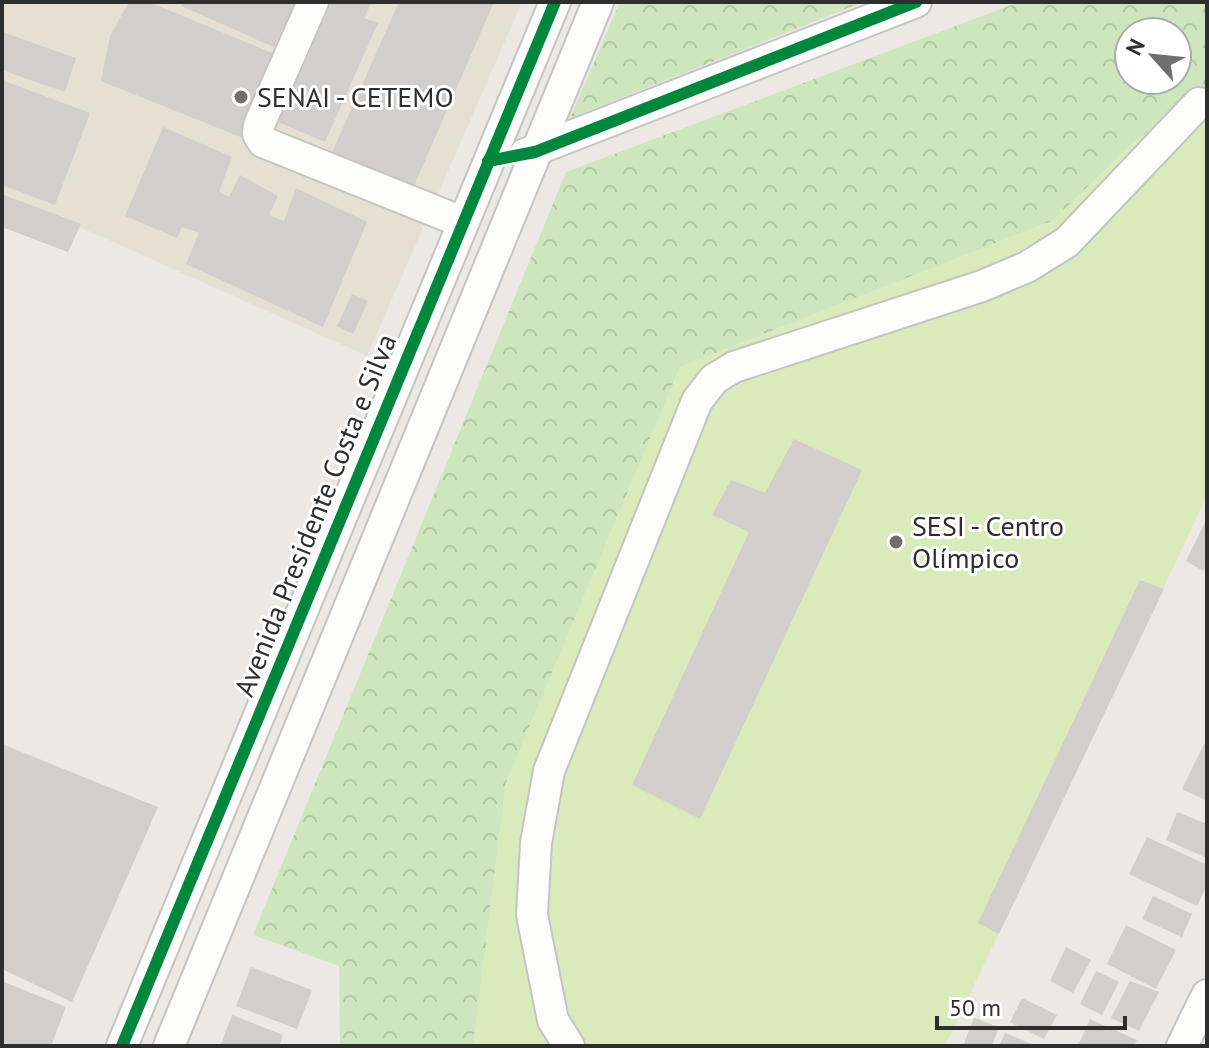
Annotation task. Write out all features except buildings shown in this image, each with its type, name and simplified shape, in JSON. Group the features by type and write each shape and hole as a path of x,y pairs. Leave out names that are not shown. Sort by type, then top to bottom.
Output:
{"street":[{"path":"313,2 259,125 258,134 263,142 462,222"},
{"name":"Avenida Presidente Costa e Silva","path":"122,1046 555,2"},
{"path":"169,1046 598,2"},
{"path":"488,161 535,152 916,2"},
{"path":"569,1046 553,1020 532,915 536,843 549,771 697,401 714,379 734,367 982,286 1027,267 1067,242 1199,103"},
{"path":"196,867 235,884"},
{"path":"1182,1046 1207,995"}],"shaded area":[{"name":"SENAI - CETEMO","path":"2,2 522,2 367,356 2,192"}],"green space":[{"path":"620,2 864,2 570,118"},
{"path":"1019,2 1207,2 1207,85 1130,146 1052,221 680,367 506,783 473,1046 340,1046 339,966 253,935 566,172"},
{"name":"SESI - Centro Olímpico","path":"1207,85 1207,496 945,1046 473,1045 506,783 680,367 1052,221 1130,146"}],"cycle path":[{"path":"122,1046 555,2"},
{"path":"488,161 535,152 916,2"}],"place":[{"name":"SENAI - CETEMO","path":"241,97"},
{"name":"SESI - Centro Olímpico","path":"896,542"}]}
